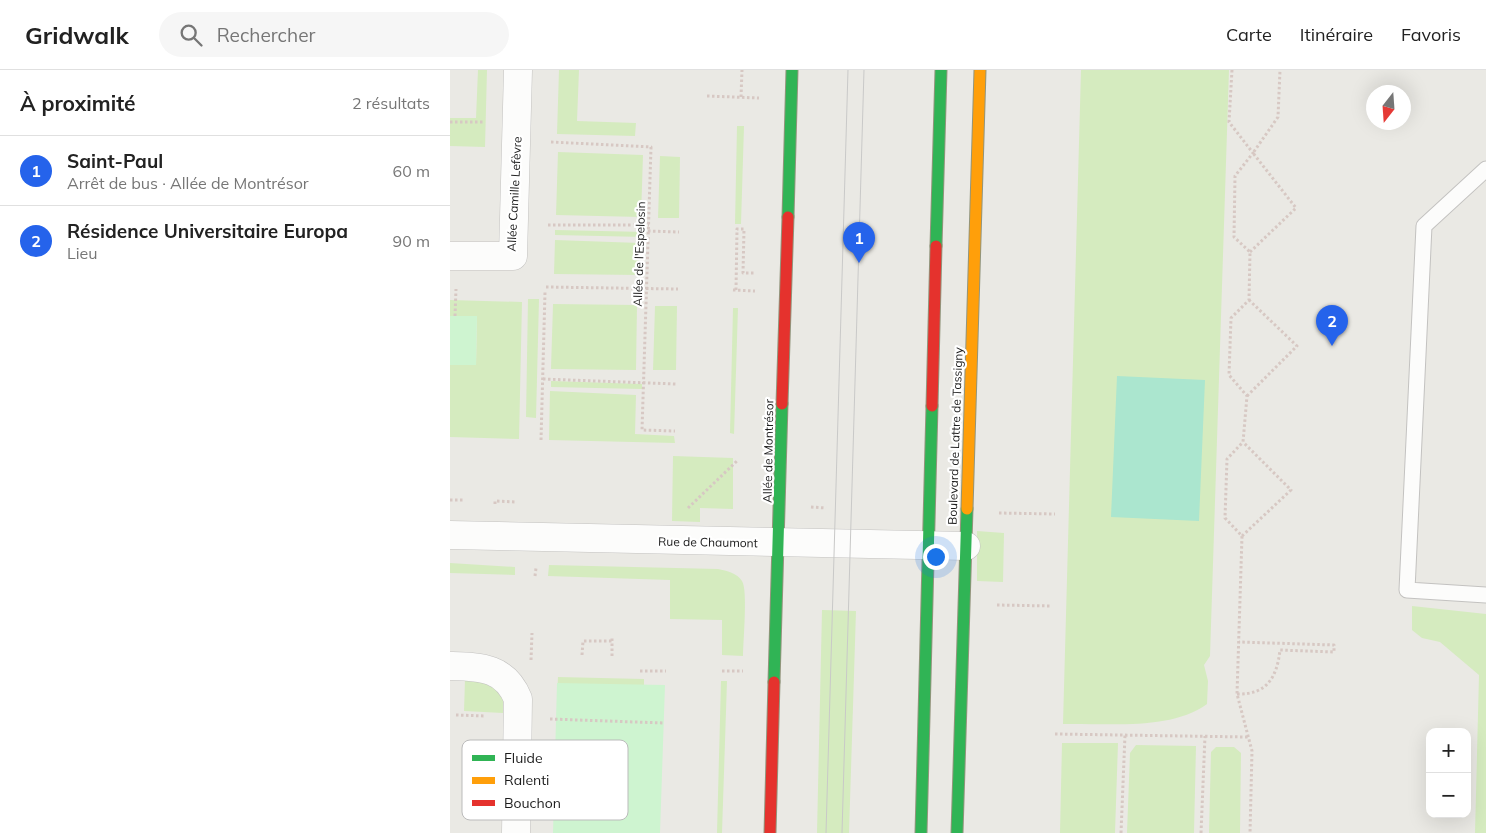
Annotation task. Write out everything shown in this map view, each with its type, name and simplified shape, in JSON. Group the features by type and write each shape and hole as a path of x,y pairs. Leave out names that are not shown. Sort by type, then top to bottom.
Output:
{"street":[{"name":"Allée Camille Lefèvre","path":"450,256 513,256 518,70"},
{"name":"Allée de Montrésor","path":"770,833 792,70"},
{"name":"Boulevard de Lattre de Tassigny","path":"921,833 942,70"},
{"name":"Boulevard de Lattre de Tassigny","path":"957,833 980,70"},
{"name":"Rue de Chaumont","path":"450,535 778,544 966,546"},
{"path":"450,666 477,668 506,677 518,699 518,740"},
{"path":"516,820 516,833"}],"lane":[{"path":"1486,169 1424,226 1407,590 1486,595"}],"path":[{"path":"741,97 742,70"},
{"path":"1232,70 1230,122 1296,208 1250,252 1249,300 1231,318 1229,375 1247,396"},
{"path":"1250,252 1234,237 1235,176 1278,117 1280,70"},
{"path":"707,96 752,97"},
{"path":"450,122 490,122"},
{"name":"Allée de l'Espelosin","path":"551,142 651,147 642,430 675,432"},
{"path":"548,224 649,226"},
{"path":"749,290 735,290 737,229 744,229 743,273 757,273"},
{"path":"648,232 679,232"},
{"path":"546,287 678,289"},
{"path":"455,316 456,289"},
{"path":"541,440 546,292"},
{"path":"1249,300 1297,346 1247,396 1243,442 1226,459 1225,518 1242,536 1237,694 1252,751 1250,833"},
{"path":"543,379 676,384"},
{"path":"1242,536 1291,490 1243,442"},
{"path":"683,513 737,461"},
{"path":"450,500 465,500"},
{"path":"995,512 1055,514"},
{"path":"993,605 1052,606"},
{"path":"531,669 532,633"},
{"path":"612,636 612,656"},
{"path":"582,655 583,641 612,641"},
{"path":"1237,694 1251,694 1266,686 1275,672 1280,650 1334,652 1334,644 1239,642"},
{"path":"640,671 666,671"},
{"path":"722,671 742,671"},
{"path":"456,715 495,717"},
{"path":"544,719 664,723"},
{"path":"1055,734 1248,737"},
{"path":"1122,833 1125,735"},
{"path":"1201,833 1205,736"}],"green space":[{"path":"478,70 487,70 485,147 450,146 450,118 476,118"},
{"path":"559,70 579,70 577,121 636,123 635,136 557,134"},
{"path":"1081,70 1229,70 1210,656 1204,665 1208,681 1207,704 1192,713 1175,718 1138,724 1063,724"},
{"path":"737,126 744,126 741,224 735,224"},
{"path":"558,152 643,155 641,217 556,215"},
{"path":"660,156 680,157 679,218 658,218"},
{"path":"555,230 646,232 645,237 555,235"},
{"path":"555,240 640,243 639,275 554,274"},
{"path":"528,299 539,299 536,418 526,417"},
{"path":"450,300 522,302 519,439 450,437 450,365 476,365 477,317 450,316"},
{"path":"553,304 637,305 636,370 551,369"},
{"path":"655,306 677,306 676,370 653,370"},
{"path":"733,308 738,308 734,434 730,433"},
{"path":"450,316 477,316 476,365 450,365"},
{"path":"1117,376 1205,380 1199,521 1111,517"},
{"path":"551,381 642,384 642,389 551,387"},
{"path":"550,391 636,395 635,434 674,436 675,443 549,440"},
{"path":"673,456 733,458 733,509 700,508 700,522 672,521"},
{"path":"977,531 1004,533 1003,582 977,581"},
{"path":"450,563 515,567 515,575 450,573"},
{"path":"549,565 718,569 732,573 740,578 744,586 743,656 722,655 722,620 670,619 670,580 548,576"},
{"path":"1412,606 1486,614 1486,833 1475,833 1479,675 1440,642 1422,638 1412,630"},
{"path":"822,610 856,611 849,833 817,833"},
{"path":"558,677 644,679 644,685 557,697"},
{"path":"465,679 491,683 503,698 503,713 464,711"},
{"path":"721,681 727,681 722,833 717,833"},
{"path":"557,683 665,685 660,833 553,833 553,820 628,820 628,740 555,740"},
{"path":"1062,743 1118,743 1115,833 1060,833"},
{"path":"1136,745 1196,746 1194,833 1127,833 1130,753"},
{"path":"1216,747 1234,747 1241,753 1240,833 1209,833 1211,752"}],"tram line":[{"path":"826,833 848,70"},
{"path":"842,833 864,70"}],"traffic: fast":[{"path":"788,217 792,70"},
{"path":"936,246 941,70"},
{"path":"774,682 782,404"},
{"path":"921,833 932,406"},
{"path":"957,833 967,509"}],"traffic: slow":[{"path":"967,509 980,70"}],"traffic: jam":[{"path":"782,404 788,217"},
{"path":"932,406 936,246"},
{"path":"770,833 774,682"}],"place":[{"name":"Saint-Paul","path":"859,263"},
{"name":"Résidence Universitaire Europa","path":"1332,346"}]}
